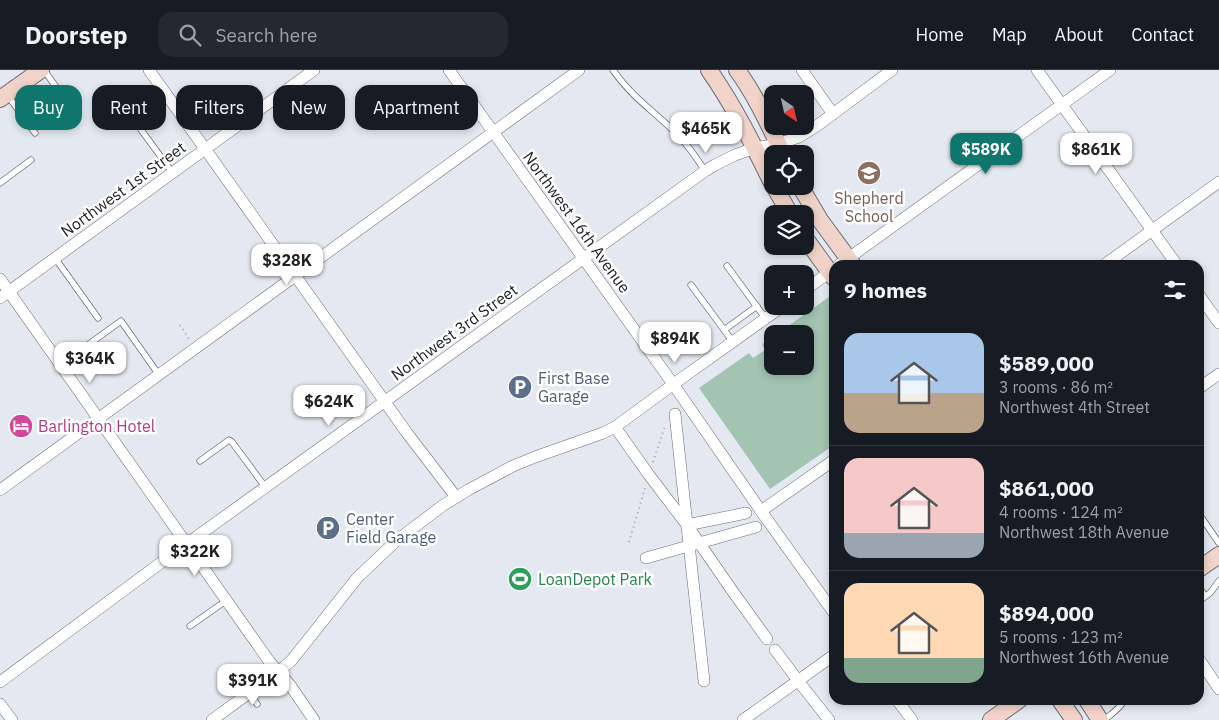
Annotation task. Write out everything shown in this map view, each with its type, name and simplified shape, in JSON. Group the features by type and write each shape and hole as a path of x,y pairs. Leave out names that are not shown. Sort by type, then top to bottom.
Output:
{"main road":[{"path":"3,97 42,70"},
{"path":"709,70 734,107 764,166"},
{"path":"737,70 750,90 778,145"},
{"path":"805,195 820,220 836,260"},
{"path":"814,246 830,260"},
{"path":"1204,565 1217,555"},
{"path":"991,720 1012,705"},
{"path":"1064,705 1074,720"},
{"path":"1091,705 1102,720"}],"street":[{"path":"149,70 160,85"},
{"name":"Northwest 1st Street","path":"4,295 314,70"},
{"name":"Northwest 16th Avenue","path":"449,70 829,606"},
{"path":"0,490 579,70"},
{"path":"802,70 833,114"},
{"name":"Northwest 3rd Street","path":"786,145 833,114 892,70"},
{"path":"1037,70 1174,260"},
{"path":"850,260 1110,70"},
{"path":"166,93 427,460 456,497"},
{"name":"Northwest 3rd Street","path":"0,682 187,544 705,171 730,157 755,148 764,148"},
{"path":"1111,260 1219,182"},
{"path":"814,284 829,274"},
{"path":"0,279 4,295 60,365 269,661 290,685 314,720"},
{"path":"1204,302 1219,323"},
{"path":"212,720 278,672 295,656 357,578 396,542 456,497 513,466 615,427 771,315"},
{"path":"1204,384 1219,374"},
{"path":"675,414 687,525 694,545 704,681"},
{"path":"615,427 648,475 687,525"},
{"path":"761,512 829,464"},
{"path":"687,525 746,513"},
{"path":"646,558 756,527"},
{"path":"694,545 731,589 767,639"},
{"path":"775,650 829,720"},
{"path":"743,720 829,658"},
{"path":"1204,666 1219,689"},
{"path":"0,704 12,720"},
{"path":"901,705 912,720"}],"lane":[{"path":"42,70 53,85"},
{"path":"613,70 638,100 674,131 705,171"},
{"path":"3,97 35,133"},
{"path":"141,130 172,172"},
{"path":"0,183 31,160"},
{"path":"55,258 98,318"},
{"path":"728,266 766,319"},
{"path":"691,285 734,342"},
{"path":"724,330 757,306"},
{"path":"60,365 121,322 159,375"},
{"path":"200,461 229,440 266,488"},
{"path":"1204,525 1217,555"},
{"path":"1204,593 1206,596 1210,593 1219,581"},
{"path":"190,626 226,600"},
{"path":"249,693 257,704"},
{"path":"1102,720 1121,705"}],"path":[{"path":"180,326 189,339"}],"green space":[{"path":"829,297 829,448 770,489 699,388 749,353 753,358 764,351 764,375 814,375 814,325 790,325 804,315 814,315 814,308"}],"place":[{"name":"Shepherd School","path":"869,173"},
{"name":"First Base Garage","path":"520,387"},
{"name":"Barlington Hotel","path":"21,426"},
{"name":"Center Field Garage","path":"328,528"},
{"name":"LoanDepot Park","path":"520,579"}]}
